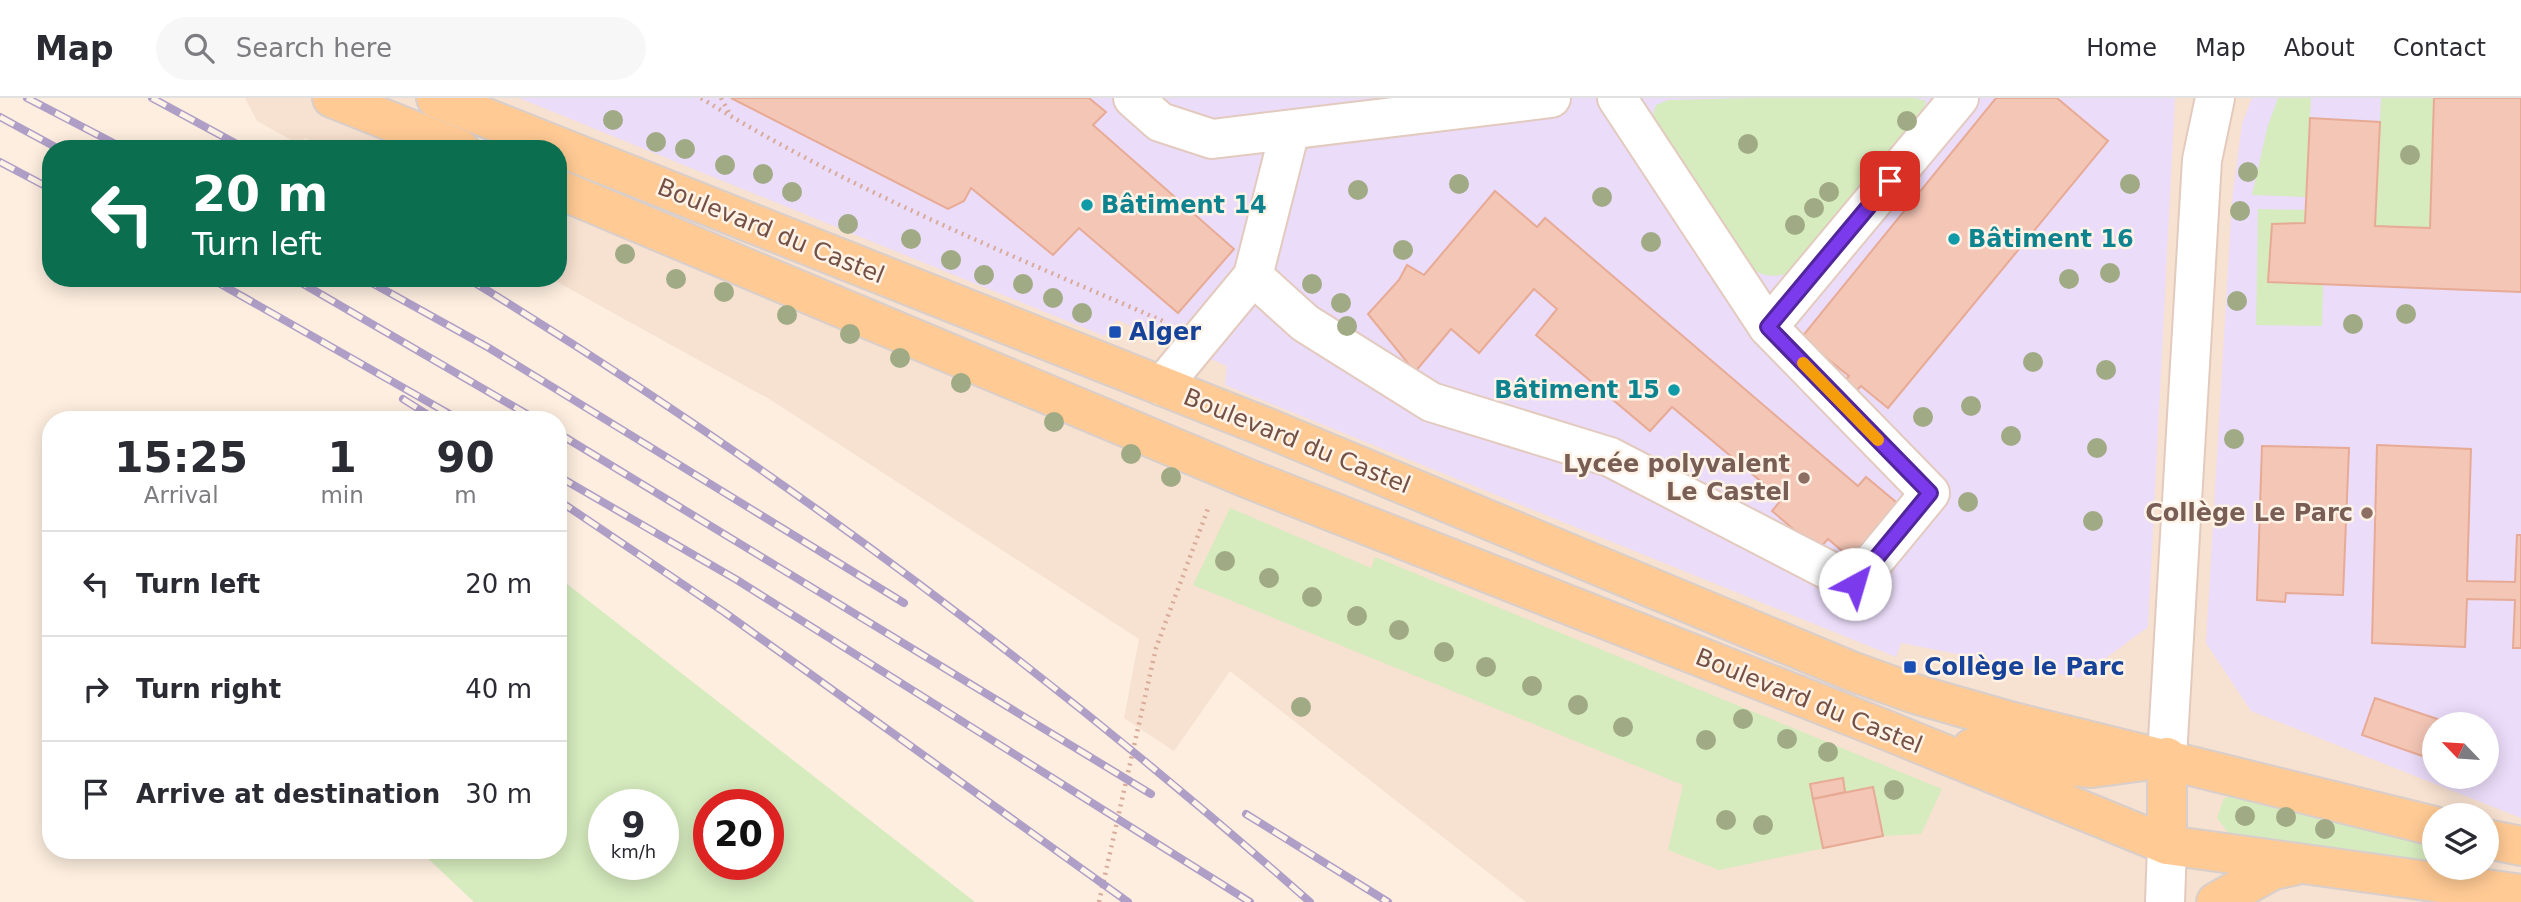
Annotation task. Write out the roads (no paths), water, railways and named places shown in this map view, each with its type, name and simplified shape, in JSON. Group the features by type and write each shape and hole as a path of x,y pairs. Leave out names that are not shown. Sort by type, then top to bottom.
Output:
{"main road":[{"path":"332,98 437,140"},
{"name":"Boulevard du Castel","path":"436,98 542,140"},
{"name":"Boulevard du Castel","path":"567,150 1162,386 1851,671 1915,694 2013,722 2167,757 2422,824"},
{"name":"Boulevard du Castel","path":"567,193 1249,479 1881,728 2166,845 2521,894"},
{"path":"1881,728 2047,765 2092,768 2167,757 2166,845"},
{"path":"2499,841 2521,846"},
{"path":"2216,902 2273,870 2299,864"}],"street":[{"path":"1133,98 1160,122 1212,139 1551,98"},
{"path":"1347,98 1381,118"},
{"path":"1253,276 1305,323 1431,402 1610,457 1855,584 1930,493 1768,327 1617,98"},
{"path":"1768,327 1959,98"},
{"path":"2167,757 2202,160 2215,98"},
{"path":"1162,386 1253,276 1290,130"},
{"path":"2165,902 2166,845"}],"railway":[{"path":"27,98 108,140"},
{"path":"152,98 229,140"},
{"path":"0,117 42,140"},
{"path":"0,162 42,184"},
{"path":"226,287 444,411"},
{"path":"308,287 522,411"},
{"path":"379,287 489,348 904,603"},
{"path":"481,287 688,420 902,572 1110,733 1310,902"},
{"path":"403,399 422,411"},
{"path":"567,438 1151,794"},
{"path":"567,481 737,580 1250,902"},
{"path":"567,506 724,612 1128,902"},
{"path":"1246,814 1388,902"}],"place":[{"name":"Bâtiment 14","path":"1087,205"},
{"name":"Bâtiment 16","path":"1954,239"},
{"name":"Alger","path":"1115,332"},
{"name":"Bâtiment 15","path":"1674,390"},
{"name":"Lycée polyvalent Le Castel","path":"1804,478"},
{"name":"Collège Le Parc","path":"2367,513"},
{"name":"Collège le Parc","path":"1910,667"}]}
